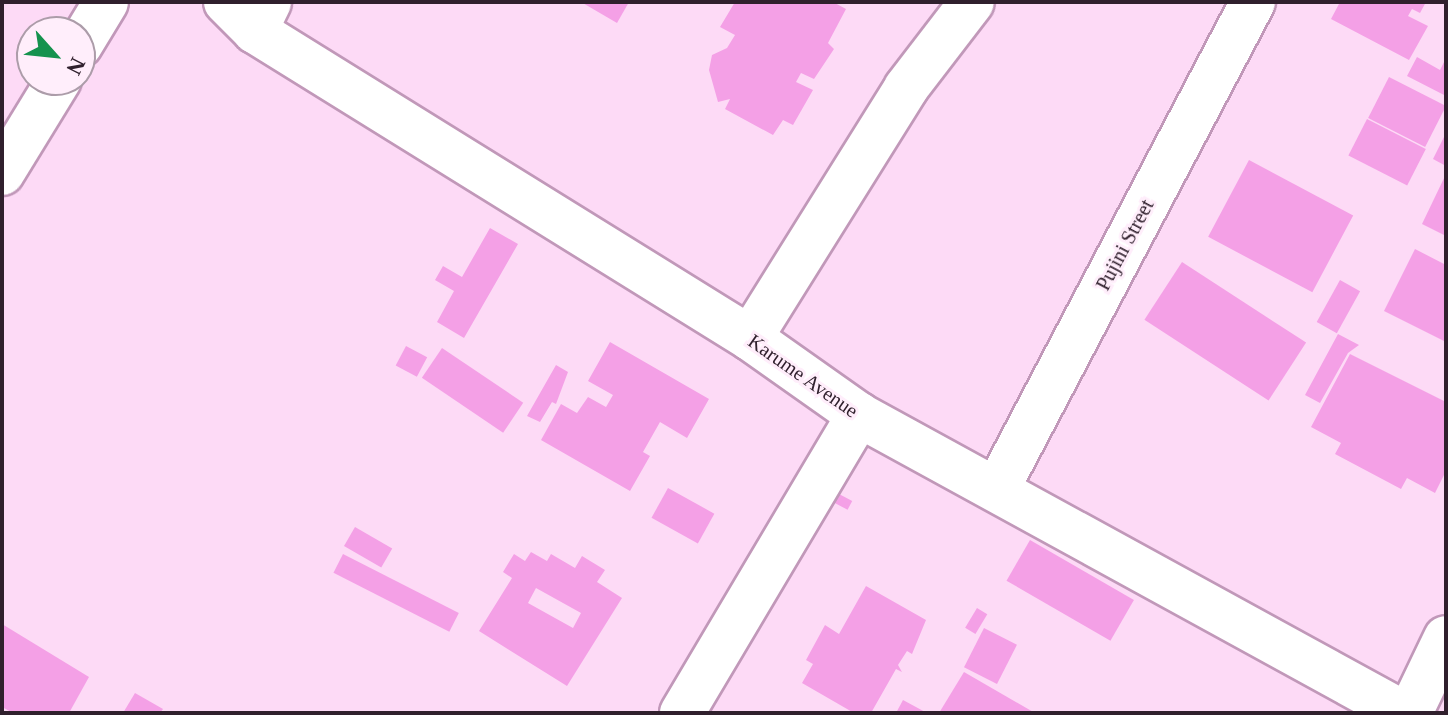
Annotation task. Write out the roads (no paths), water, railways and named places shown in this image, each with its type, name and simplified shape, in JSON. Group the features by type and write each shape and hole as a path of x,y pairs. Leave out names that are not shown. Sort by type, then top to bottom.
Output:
{"street":[{"path":"750,338 906,88 972,2"},
{"name":"Pujini Street","path":"998,487 1253,2"},
{"name":"Karume Avenue","path":"250,12 750,338 859,415 998,487 1403,713"},
{"path":"2,173 49,96"},
{"path":"682,713 859,415"},
{"path":"1410,713 1446,638"}]}
